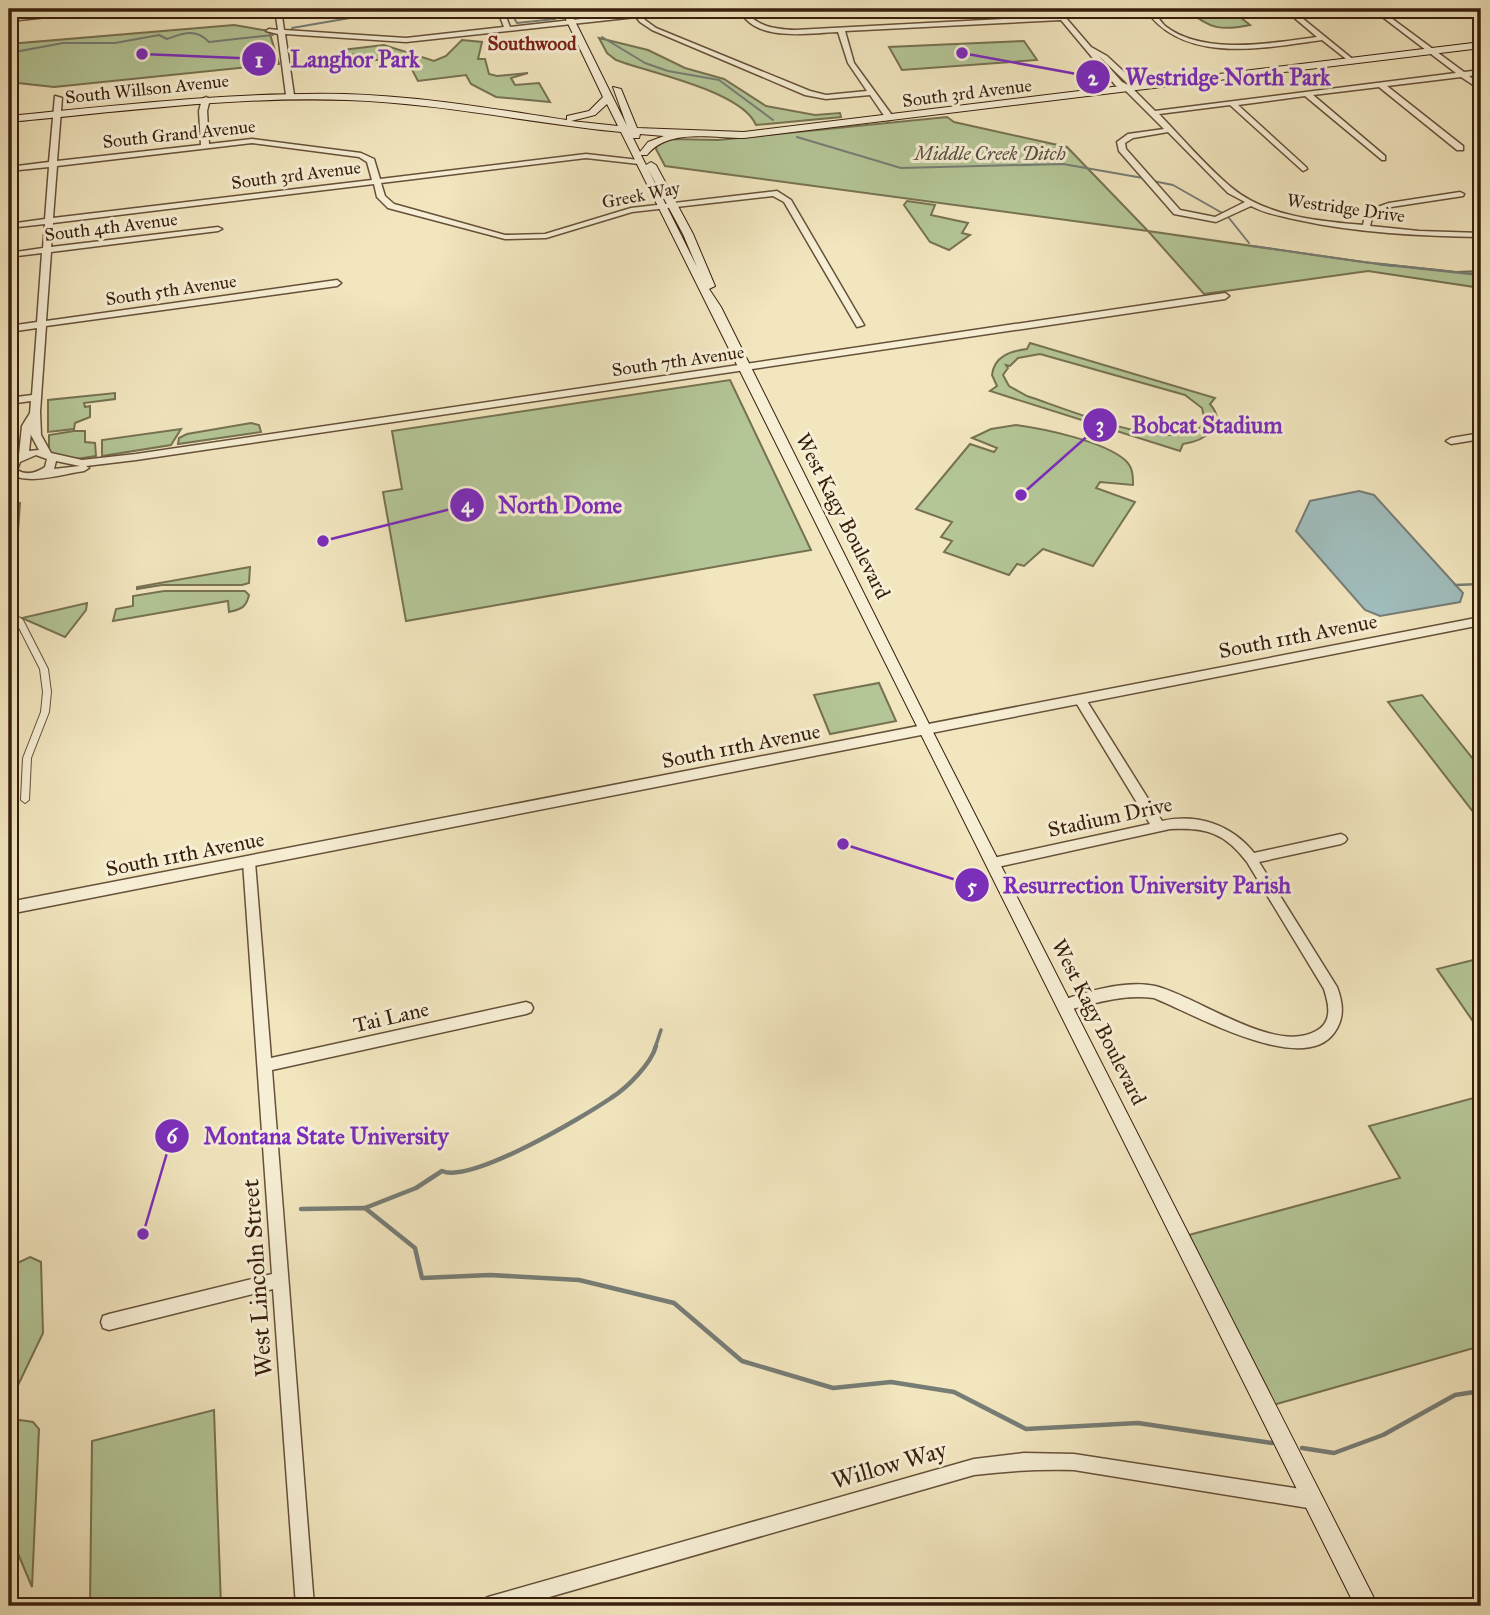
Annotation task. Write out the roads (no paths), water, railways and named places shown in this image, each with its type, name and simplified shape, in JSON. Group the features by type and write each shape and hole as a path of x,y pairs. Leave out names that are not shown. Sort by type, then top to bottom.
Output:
{"main road":[{"path":"565,9 576,21"},
{"path":"575,9 576,21"},
{"name":"West Kagy Boulevard","path":"576,21 609,97 629,130"},
{"name":"West Kagy Boulevard","path":"576,21 629,130 660,206 698,281 715,307 924,730 1367,1606"},
{"name":"South 3rd Avenue","path":"629,130 680,136 755,134 1481,46"},
{"name":"South Willson Avenue","path":"9,119 206,99 290,95 398,100 629,130"},
{"path":"548,120 592,113 609,97"},
{"path":"641,158 656,141 680,136"},
{"name":"West Kagy Boulevard","path":"641,158 674,204 700,258 716,301 715,307"}],"street":[{"path":"9,19 105,9"},
{"path":"278,9 290,95"},
{"path":"500,9 508,29"},
{"path":"742,9 750,20 776,30 841,30 1063,18"},
{"name":"Westridge Drive","path":"1060,9 1063,18 1089,47 1105,57 1132,84 1129,89 1169,130 1231,191 1250,203 1291,218 1366,229 1481,235"},
{"path":"1148,9 1171,32 1209,45 1253,46 1322,38"},
{"path":"1287,9 1352,61"},
{"path":"1375,9 1481,88"},
{"path":"1471,9 1481,16"},
{"path":"269,31 406,40 636,12 644,24 660,32 808,93 826,97 872,93"},
{"path":"841,30 851,63 890,118"},
{"path":"1153,113 1481,72"},
{"path":"1381,85 1460,148"},
{"path":"1307,94 1382,158"},
{"path":"35,412 27,426 24,456 12,464 12,471 19,476 39,475 50,468 49,456 36,435 35,412 59,114 58,98"},
{"path":"205,146 203,111 206,99"},
{"path":"1232,103 1303,169"},
{"path":"1169,130 1131,136 1121,142 1122,149 1153,188 1177,212 1216,220 1250,203"},
{"name":"South Grand Avenue","path":"9,169 263,140 353,153 371,161 376,181"},
{"name":"South 3rd Avenue","path":"9,226 586,156 641,158"},
{"name":"Greek Way","path":"376,181 383,200 398,209 512,238 546,236 620,212 660,206 761,193 784,198 860,325"},
{"path":"1366,229 1369,214 1381,207 1460,194"},
{"name":"South 4th Avenue","path":"9,256 218,229"},
{"name":"South 5th Avenue","path":"9,329 337,283"},
{"name":"South 7th Avenue","path":"24,456 49,456 82,463 135,457 1225,296"},
{"path":"9,401 37,397"},
{"path":"1451,442 1481,436"},
{"name":"South 7th Avenue","path":"39,475 135,457"},
{"path":"19,620 44,669 47,692 44,712 27,758 25,800"},
{"name":"South 11th Avenue","path":"9,908 1481,621"},
{"path":"1081,701 1158,827"},
{"name":"Stadium Drive","path":"993,863 1158,827 1191,822 1213,827 1236,840 1251,859 1331,986 1337,1010 1334,1021 1321,1037 1297,1043 1270,1040 1169,996 1140,989 1065,1005"},
{"path":"1251,859 1341,839"},
{"name":"West Lincoln Street","path":"249,863 305,1606"},
{"path":"9,908 9,919"},
{"name":"Tai Lane","path":"264,1066 526,1008"},
{"path":"109,1322 281,1280"},
{"name":"Willow Way","path":"488,1606 974,1467 1006,1462 1074,1462 1314,1500"}],"water":[{"path":"1359,491 1374,495 1463,593 1460,602 1380,616 1365,610 1296,531 1310,501"}],"waterway":[{"path":"292,28 367,15 381,9"},
{"name":"Middle Creek Ditch","path":"509,9 517,23 555,19"},
{"path":"9,53 63,43 115,43 159,35 167,39 194,33 209,42 273,35"},
{"path":"602,37 645,63 668,71 719,80 773,120"},
{"name":"Middle Creek Ditch","path":"797,137 901,168 1063,164 1143,178"},
{"name":"Middle Creek Ditch","path":"1153,181 1173,185 1224,214"},
{"name":"Middle Creek Ditch","path":"1229,218 1249,243"},
{"name":"Middle Creek Ditch","path":"1252,246 1392,266"},
{"name":"Middle Creek Ditch","path":"1379,264 1481,275"},
{"path":"1455,585 1481,584"},
{"path":"655,1048 661,1030"},
{"path":"365,1208 416,1188 442,1171 456,1172 477,1168 553,1133 617,1094 644,1068 656,1046"},
{"path":"301,1209 365,1208"},
{"path":"365,1208 415,1248 422,1278 490,1275 579,1280 674,1303 742,1361 833,1388 891,1382 954,1392 1026,1429 1138,1423 1272,1443"},
{"path":"1302,1448 1334,1453 1383,1435 1455,1395 1481,1391"}],"place":[{"name":"Westridge North Park","path":"962,53"},
{"name":"Langhor Park","path":"142,54"},
{"name":"Bobcat Stadium","path":"1021,495"},
{"name":"North Dome","path":"323,541"},
{"name":"Resurrection University Parish","path":"843,844"},
{"name":"Montana State University","path":"143,1234"}],"district":[{"name":"Southwood","path":"532,43"}]}
